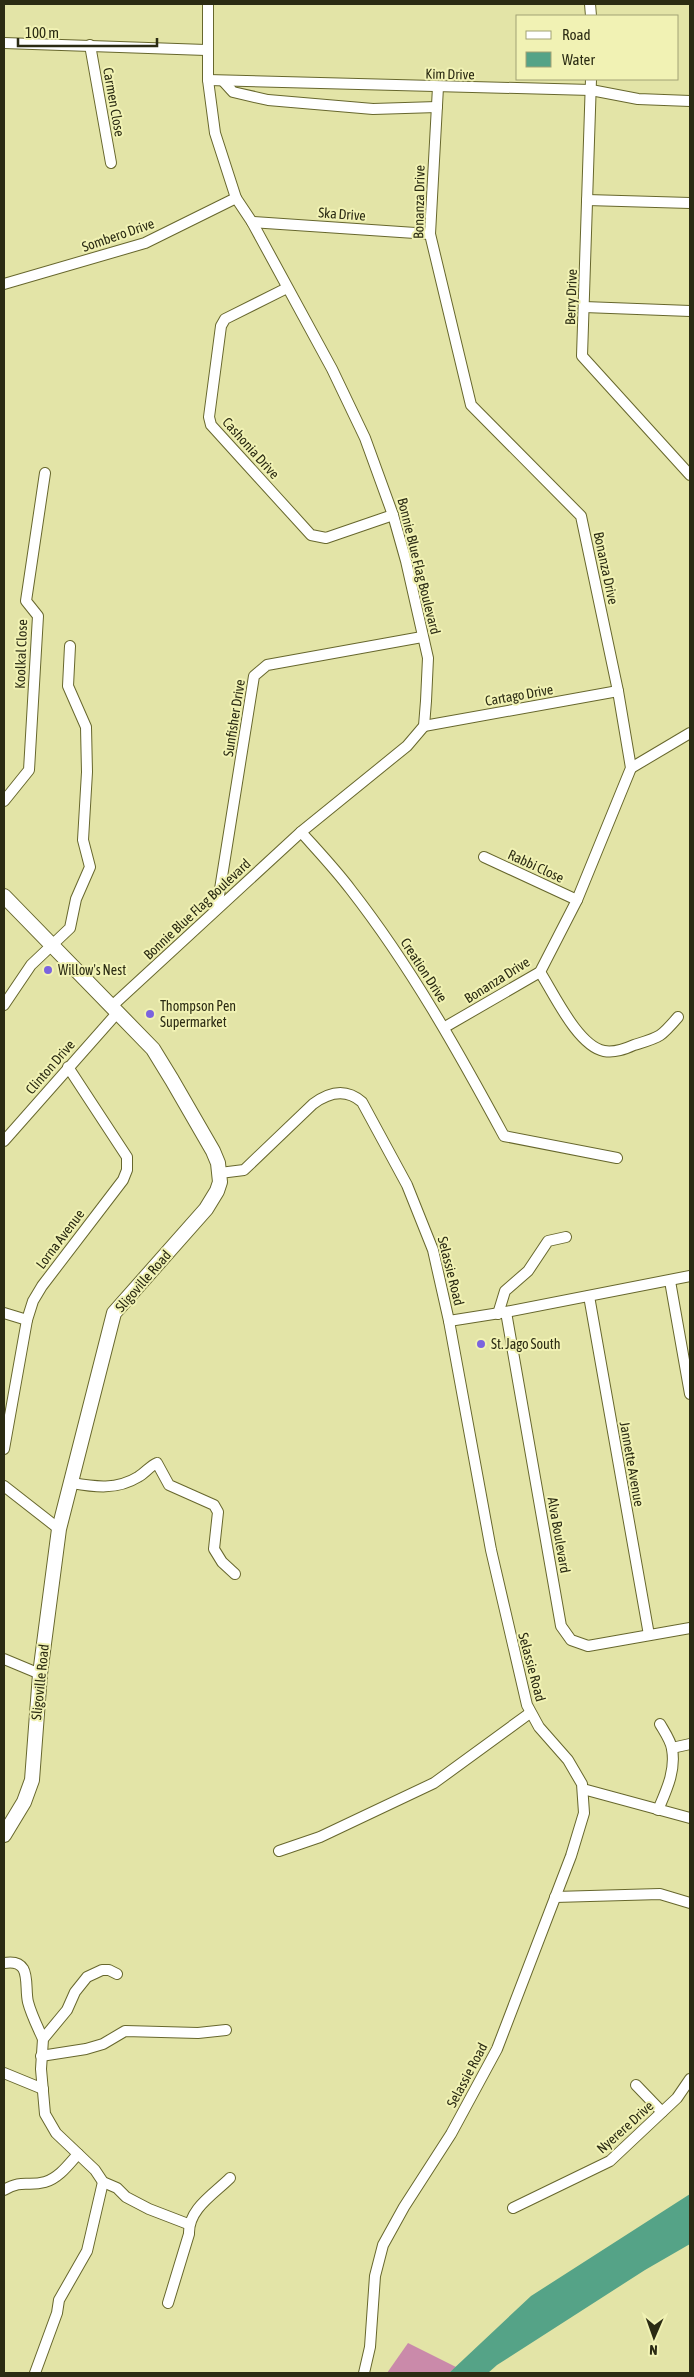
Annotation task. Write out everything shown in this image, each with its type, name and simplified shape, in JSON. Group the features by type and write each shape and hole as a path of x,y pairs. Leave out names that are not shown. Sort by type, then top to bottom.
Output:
{"street":[{"name":"Bonnie Blue Flag Boulevard","path":"115,1009 217,908 301,832 407,746 424,726 428,658 394,515 365,438 332,369 252,222 236,198 215,133 206,50 208,4"},
{"path":"4,43 206,50"},
{"name":"Carmen Close","path":"90,45 111,163"},
{"name":"Kim Drive","path":"208,80 591,90 638,99 690,100"},
{"name":"Berry Drive","path":"591,80 582,356 690,475"},
{"path":"222,81 233,92 268,100 373,109 437,107"},
{"name":"Bonanza Drive","path":"438,87 430,234 471,405 581,516 618,691 631,768 577,900 540,972 445,1027"},
{"name":"Sombero Drive","path":"4,284 145,243 236,198"},
{"path":"587,200 690,203"},
{"name":"Ska Drive","path":"252,222 430,234"},
{"name":"Cashonia Drive","path":"287,288 224,319 221,326 209,417 210,425 311,535 326,538 394,515"},
{"path":"584,308 690,311"},
{"name":"Koolkal Close","path":"4,801 29,770 38,616 26,600 45,473"},
{"name":"Sunfisher Drive","path":"217,908 254,676 258,670 267,665 422,636"},
{"path":"4,1005 31,965 70,928 76,899 90,867 83,840 87,772 86,727 68,686 70,646"},
{"name":"Cartago Drive","path":"424,726 618,691"},
{"path":"631,768 690,733"},
{"name":"Creation Drive","path":"301,832 351,889 402,960 445,1027 504,1136 617,1158"},
{"name":"Rabbi Close","path":"484,857 577,900"},
{"path":"5,900 52,945 153,1049 214,1151 220,1173"},
{"path":"540,972 581,1036 592,1046 605,1051 618,1051 661,1036 678,1017"},
{"name":"Clinton Drive","path":"4,1141 115,1009"},
{"name":"Lorna Avenue","path":"4,1449 27,1320 33,1301 42,1286 123,1180 127,1170 127,1158 68,1067"},
{"name":"Selassie Road","path":"220,1173 244,1170 324,1095 343,1093 362,1102 407,1184 422,1217 433,1250 449,1321 491,1550 510,1637 530,1712 539,1727 568,1760 583,1789 584,1813 579,1829 555,1897 486,2072 383,2245 376,2270 370,2347 364,2373"},
{"name":"Sligoville Road","path":"4,1834 24,1802 32,1780 40,1674 59,1529 114,1312 206,1209 217,1192 220,1173"},
{"path":"502,1313 505,1291 528,1271 548,1241 566,1237"},
{"path":"449,1321 502,1313 690,1276"},
{"path":"670,1281 690,1394"},
{"name":"Jannette Avenue","path":"589,1296 648,1636"},
{"path":"4,1313 27,1320"},
{"name":"Alva Boulevard","path":"502,1313 561,1626 571,1640 588,1646 690,1628"},
{"path":"72,1483 91,1487 110,1487 128,1484 158,1463 169,1485 214,1505 218,1512 214,1549 222,1562 235,1574"},
{"path":"4,1486 59,1529"},
{"path":"4,1659 40,1674"},
{"path":"279,1851 320,1837 434,1783 530,1712"},
{"path":"658,1810 669,1785 673,1767 672,1748 660,1724"},
{"path":"672,1748 690,1744"},
{"path":"583,1789 690,1818"},
{"path":"555,1897 660,1894 690,1903"},
{"path":"4,1963 16,1963 22,1967 28,1987 28,2005 43,2039 41,2056 45,2114 50,2124 95,2170 103,2182 117,2188 126,2197 149,2209 188,2224"},
{"path":"43,2039 67,2010 76,1992 88,1977 102,1970 109,1970 117,1974"},
{"path":"41,2056 86,2049 103,2044 125,2031 198,2033 226,2030"},
{"path":"4,2073 20,2082 43,2089"},
{"name":"Nyerere Drive","path":"513,2208 610,2162 677,2098 690,2079"},
{"path":"636,2085 662,2112"},
{"path":"4,2190 21,2182 46,2182 58,2175 78,2154"},
{"path":"168,2303 189,2234 188,2224 207,2196 219,2189 230,2178"},
{"path":"35,2373 58,2313 59,2300 87,2250 103,2182"}],"shaded area":[{"path":"408,2343 456,2367 449,2373 387,2373"}],"water":[{"path":"690,2194 690,2244 645,2270 497,2365 488,2373 449,2373 531,2296"}],"place":[{"name":"Willow's Nest","path":"48,970"},
{"name":"Thompson Pen Supermarket","path":"150,1014"},
{"name":"St. Jago South","path":"481,1344"}]}
